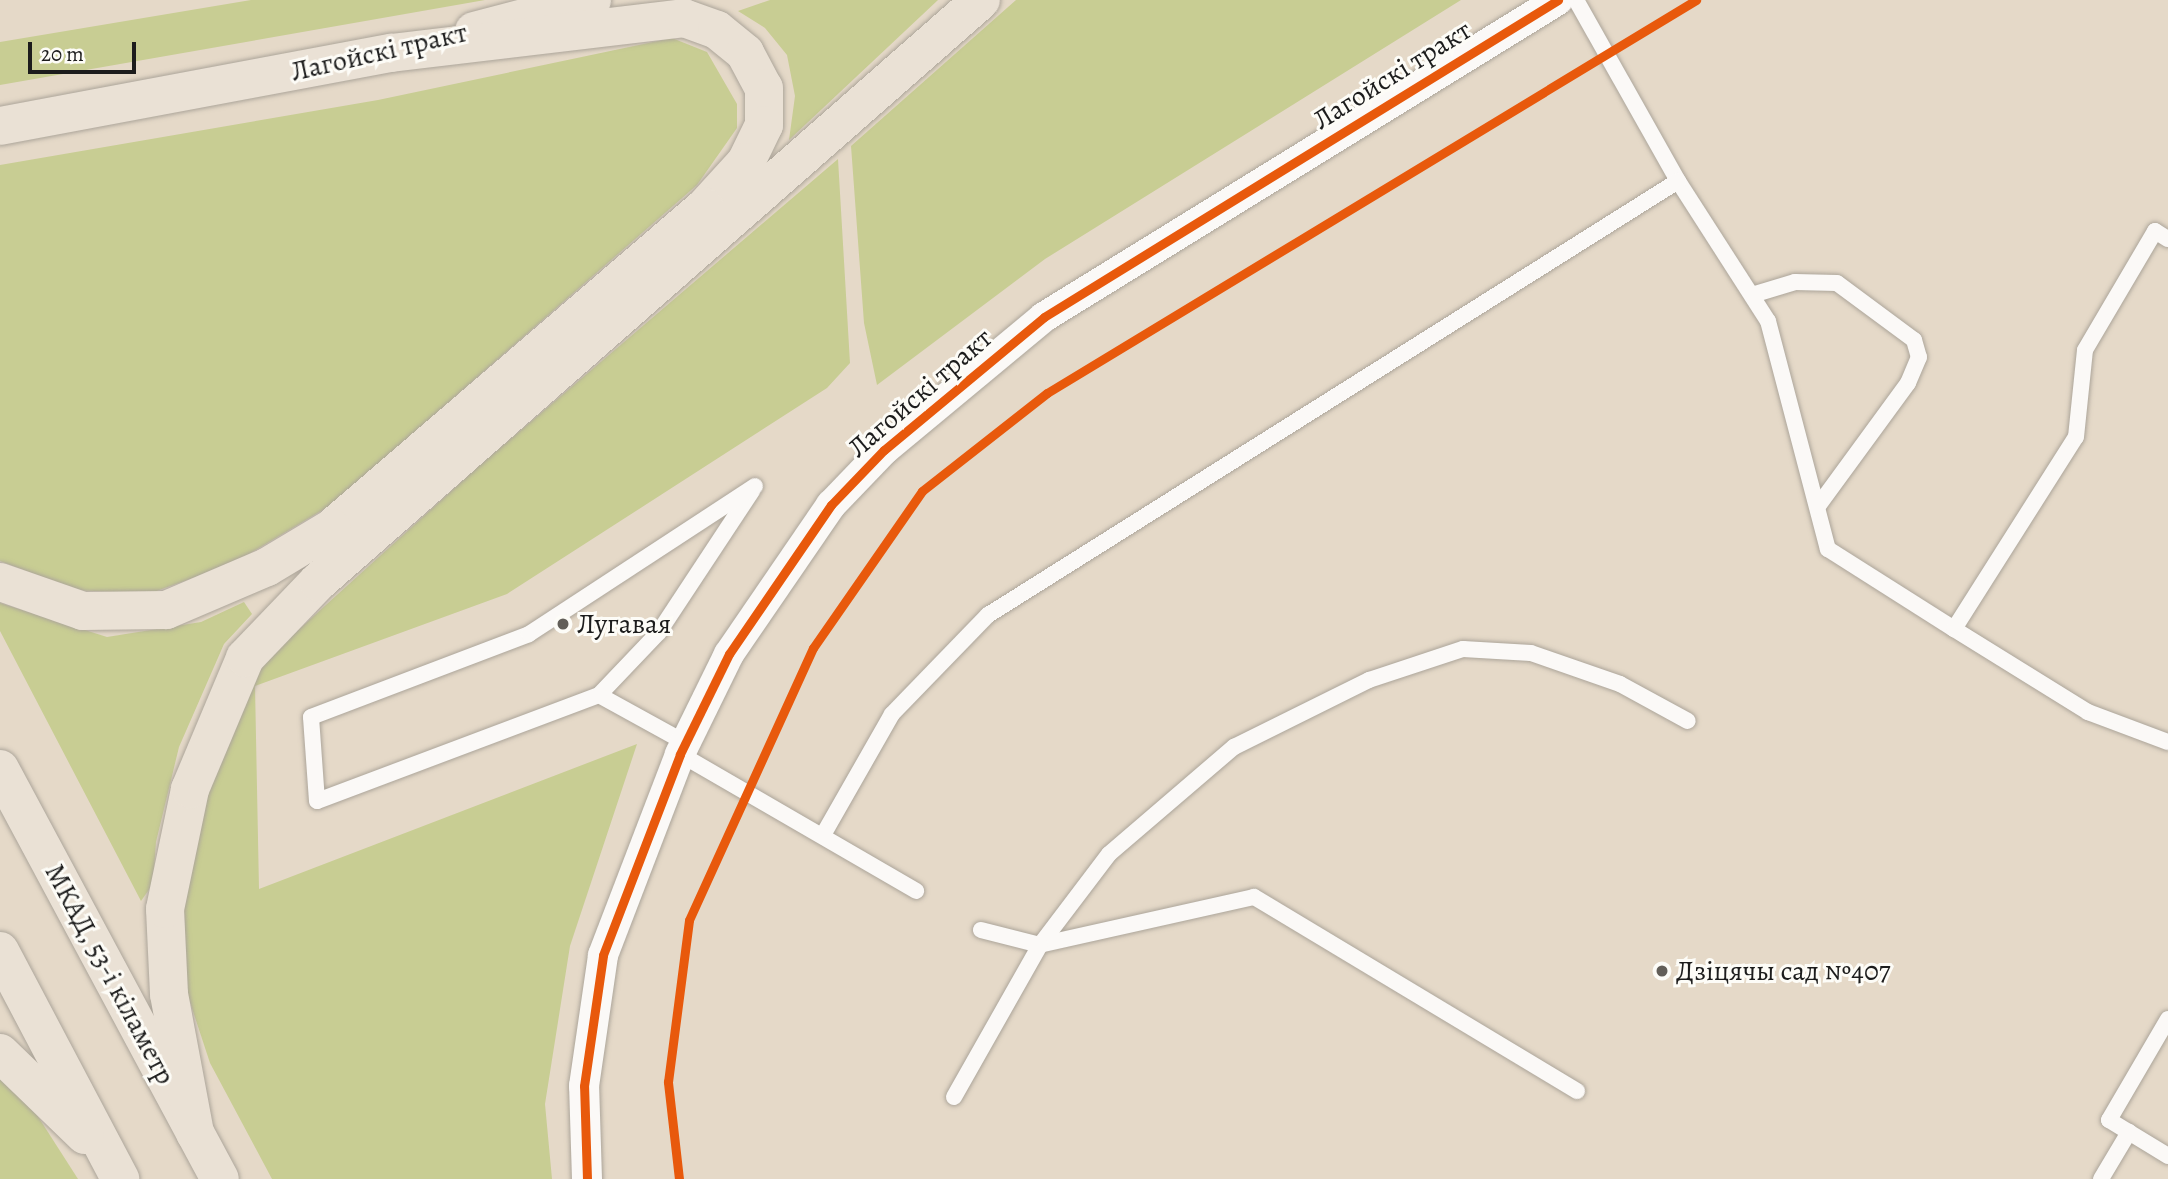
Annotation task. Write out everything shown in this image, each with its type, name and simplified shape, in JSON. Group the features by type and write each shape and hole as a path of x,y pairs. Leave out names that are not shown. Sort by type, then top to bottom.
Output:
{"main road":[{"name":"Лагойскі тракт","path":"0,126 391,52 592,0"},
{"path":"195,1133 169,994 166,909 190,789 245,658 318,582 981,0"},
{"path":"0,582 83,611 166,610 278,561 332,528 705,207 746,162 764,125 764,88 745,53 717,30 684,18 391,52"},
{"name":"МКАД, 53-і кіламетр","path":"0,769 220,1179"},
{"path":"0,951 116,1170"},
{"path":"0,1053 116,1170"}],"street":[{"name":"Лагойскі тракт","path":"587,1179 583,1086 603,955 683,748 729,654 831,505 884,450 1044,317 1558,0"}],"lane":[{"path":"1576,0 1678,181 1768,321 1828,549 2088,712 2168,742"},
{"path":"823,835 892,714 988,615 1678,181"},
{"path":"1954,629 2076,437 2085,350 2155,231 2168,239"},
{"path":"1752,295 1795,282 1837,283 1914,340 1919,358 1908,383 1818,506"},
{"path":"755,486 659,632 599,695 560,710 317,801 311,717 529,634 755,486"},
{"path":"954,1097 1041,945 1109,854 1234,747 1369,680 1463,649 1531,653 1620,684 1688,722"},
{"path":"599,695 916,891"},
{"path":"981,930 1041,945 1254,897 1577,1091"},
{"path":"2168,1019 2109,1120 2168,1156"},
{"path":"2101,1179 2129,1132"}],"green space":[{"path":"251,0 485,0 0,85 0,42"},
{"path":"770,0 938,0 789,140 795,96 787,55 765,28 738,11"},
{"path":"1016,0 1461,0 1045,259 877,385 864,323 851,146"},
{"path":"672,38 707,52 737,104 737,128 697,185 331,505 232,564 148,594 76,590 0,561 0,165 378,100"},
{"path":"838,159 850,363 827,388 507,594 255,686 259,889 637,744 570,946 545,1104 552,1179 272,1179 210,1063 184,984 179,926 186,851 250,674 479,466"},
{"path":"244,602 252,614 224,644 179,747 156,842 153,884 141,901 0,631 0,603 107,637 201,622"},
{"path":"0,1067 21,1090 78,1179 0,1179"}],"cycle path":[{"path":"587,1179 584,1086 603,955 680,754 729,654 831,505 884,450 1044,317 1558,0"},
{"path":"679,1179 668,1082 689,920 813,648 922,491 1047,393 1696,0"}],"place":[{"name":"Лугавая","path":"563,624"},
{"name":"Дзіцячы сад №407","path":"1662,971"}]}
